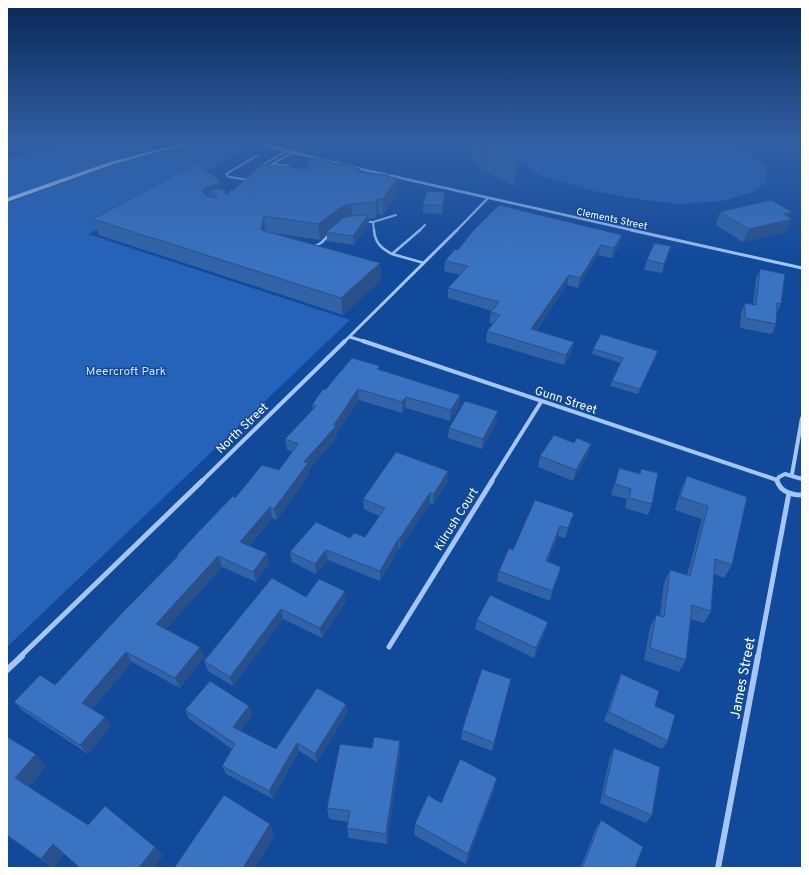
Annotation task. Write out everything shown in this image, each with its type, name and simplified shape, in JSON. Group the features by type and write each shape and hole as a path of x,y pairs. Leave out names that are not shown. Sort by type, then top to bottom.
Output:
{"street":[{"path":"7,200 59,182"},
{"name":"Clements Street","path":"419,182 802,268"},
{"name":"North Street","path":"7,670 350,337 488,198"},
{"name":"Gunn Street","path":"350,337 777,480"},
{"name":"Kilrush Court","path":"389,647 541,402"},
{"path":"792,474 802,418"},
{"path":"802,479 792,474 781,475 777,480 780,487 789,493 802,495"},
{"name":"James Street","path":"718,868 789,493"}],"lane":[{"path":"248,185 251,182"},
{"path":"358,222 373,222 396,215"},
{"path":"373,222 375,241 380,248 392,254 424,263"},
{"path":"392,254 425,225"},
{"path":"307,250 321,243 331,233"}],"green space":[{"path":"7,182 56,182 7,199"},
{"name":"Meercroft Park","path":"66,182 186,182 88,234 350,320 7,647 7,203"},
{"path":"561,182 766,182 753,192 722,201 679,204 638,199 594,191"}],"building":[{"path":"162,182 219,182 217,184 206,187 202,191 206,196 214,198 217,194 209,192 218,189 225,190 225,193 228,194 230,189 232,191 242,182 394,182 383,199 378,199 376,202 351,204 341,207 318,224 264,216 261,230 380,263 341,298 93,219"},
{"path":"427,191 445,192 442,206 423,204"},
{"path":"771,200 792,212 783,214 792,219 749,229 720,212"},
{"path":"499,205 622,235 614,248 601,245 580,278 569,275 531,329 574,342 566,355 487,331 500,315 491,312 499,302 448,288 468,266 445,261 455,249 458,250 472,232"},
{"path":"368,215 353,236 326,232 343,218"},
{"path":"654,243 671,246 664,264 647,260"},
{"path":"760,269 785,274 781,304 777,303 776,324 745,318 745,303 756,305"},
{"path":"601,334 658,351 640,389 612,381 623,358 593,349"},
{"path":"352,358 380,366 377,369 460,395 451,410 406,397 402,402 358,389 334,425 336,426 304,462 308,463 274,509 270,507 240,542 267,553 253,572 218,556 156,624 200,647 175,678 126,652 82,703 105,717 80,745 14,702 40,675 55,685 178,556 176,556 204,526 233,496 235,498 262,465 279,470 298,444 285,439 316,406 312,405 323,389 325,390"},
{"path":"465,401 498,411 483,439 449,428"},
{"path":"554,435 574,443 577,438 591,444 576,470 540,456"},
{"path":"396,452 448,471 434,494 430,493 399,538 380,571 326,550 315,564 290,552 316,522 350,538 354,533 365,537 385,508 363,499"},
{"path":"619,468 640,474 641,469 658,473 652,504 629,498 631,489 615,484"},
{"path":"687,476 747,497 732,565 715,559 711,611 692,605 686,660 650,648 656,615 664,617 670,570 690,576 708,506 680,497"},
{"path":"535,500 574,513 568,528 560,526 546,561 561,567 552,591 499,571 509,548 513,550"},
{"path":"272,578 306,597 319,579 345,591 320,628 281,609 230,677 204,661"},
{"path":"490,595 548,622 536,648 477,620"},
{"path":"482,669 511,679 494,743 462,730"},
{"path":"621,674 659,691 655,706 675,715 668,741 609,712"},
{"path":"210,681 249,706 233,727 276,749 317,688 346,704 315,754 297,743 269,791 222,766 235,744 185,710"},
{"path":"7,737 36,754 15,778 88,825 105,806 155,847 139,868 80,868 53,844 41,859 7,835"},
{"path":"374,737 400,741 386,834 347,828 350,811 327,808 340,744 372,748"},
{"path":"614,748 660,767 652,815 604,795"},
{"path":"460,759 497,778 468,854 415,824 428,795 441,803"},
{"path":"224,795 270,824 243,868 174,868"},
{"path":"601,820 643,847 635,868 582,868"}]}
